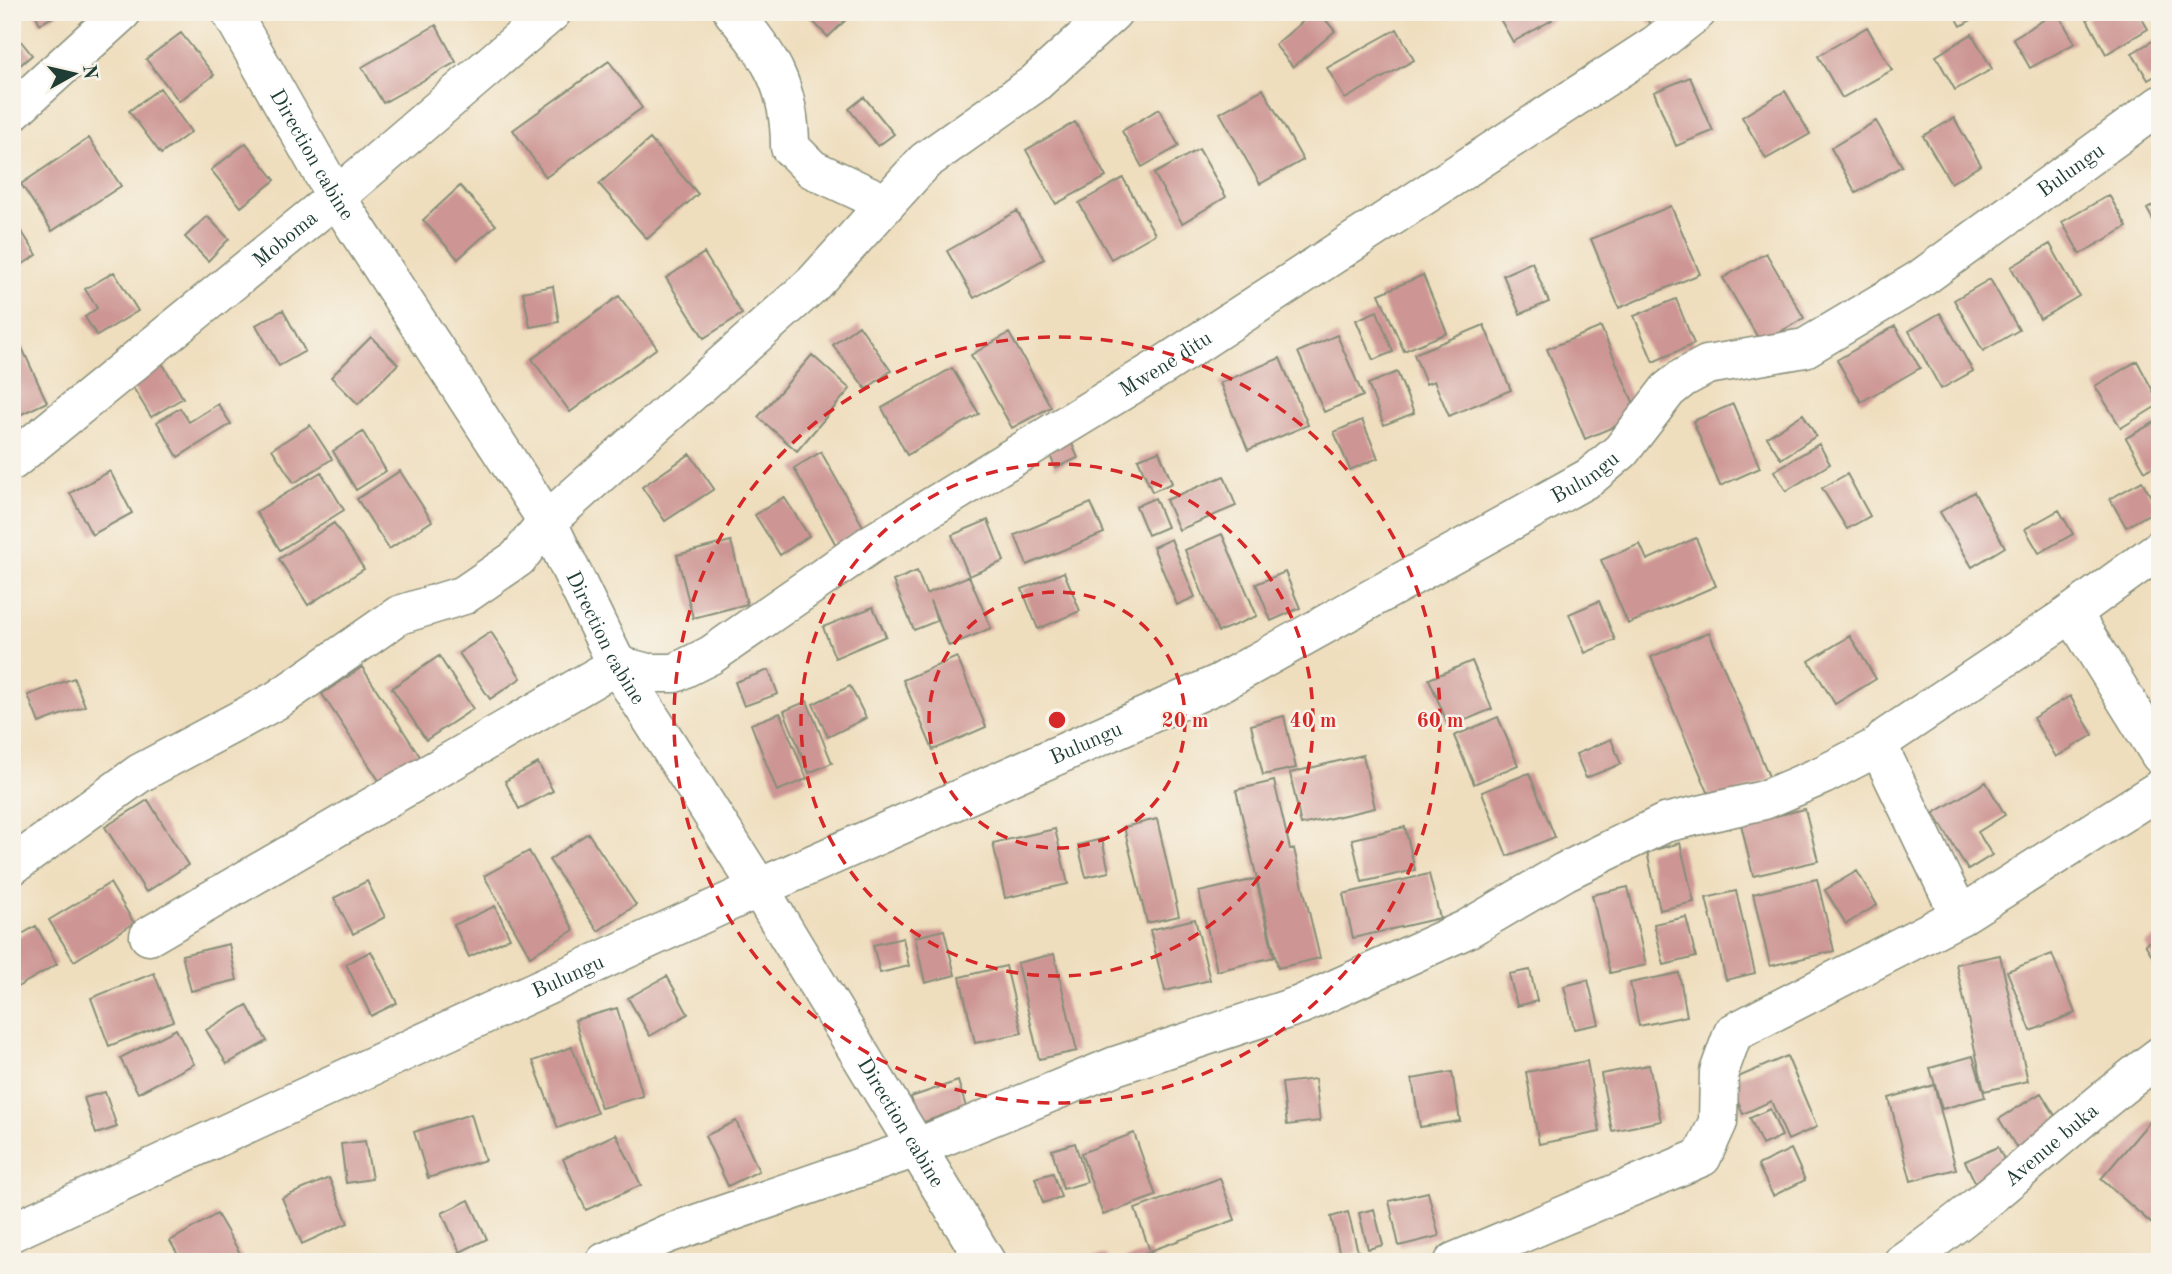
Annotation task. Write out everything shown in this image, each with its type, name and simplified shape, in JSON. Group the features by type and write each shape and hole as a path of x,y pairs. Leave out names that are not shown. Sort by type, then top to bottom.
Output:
{"street":[{"path":"12,112 122,12"},
{"name":"Direction cabine","path":"231,12 336,197 547,521 617,665 759,888 986,1262"},
{"name":"Moboma","path":"12,461 336,197 552,12"},
{"path":"733,12 761,45 779,75 790,118 790,147 812,169 885,203"},
{"path":"12,866 140,773 277,701 399,615 464,596 518,558 547,521 813,284 925,161 1034,84 1113,12"},
{"name":"Mwene ditu","path":"617,665 648,673 675,673 711,654 871,544 1164,365 1655,45 1697,12"},
{"name":"Bulungu","path":"12,1232 759,888 1220,682 1590,477 1621,452 1668,390 1683,378 1707,365 1805,348 1919,280 2160,105"},
{"path":"605,1262 667,1234 916,1148 1115,1066 1300,1005 1467,929 1564,872 1665,823 1764,800 1815,779 1881,745 1887,737 2072,613 2160,549"},
{"path":"2072,613 2160,755"},
{"path":"149,936 617,665"},
{"path":"1881,745 1884,758 1960,916"},
{"path":"1454,1262 1702,1157 1718,1122 1719,1072 1733,1033 1960,916 2160,789"},
{"name":"Avenue buka","path":"1903,1262 1944,1234 2098,1102 2160,1056"}],"building":[{"path":"34,12 62,12 40,24"},
{"path":"804,12 854,12 828,37"},
{"path":"1314,12 1319,12 1335,31 1293,67 1275,45"},
{"path":"1496,12 1547,12 1552,20 1513,42"},
{"path":"1643,12 1670,12 1650,24"},
{"path":"1953,12 1985,12 1961,26"},
{"path":"2057,12 2075,43 2030,68 2013,38"},
{"path":"2098,12 2138,12 2148,29 2106,54 2087,19"},
{"path":"436,25 456,62 383,103 362,67"},
{"path":"1867,27 1892,70 1842,98 1818,56"},
{"path":"1397,29 1414,60 1345,99 1327,68"},
{"path":"12,30 32,55 12,72"},
{"path":"181,33 214,75 179,101 146,59"},
{"path":"1972,34 1992,69 1955,90 1936,56"},
{"path":"2156,39 2160,45 2160,73 2148,80 2132,53"},
{"path":"609,61 642,108 546,177 513,130"},
{"path":"1690,77 1713,131 1676,146 1654,92"},
{"path":"160,88 191,132 161,154 129,111"},
{"path":"1263,89 1303,160 1260,184 1220,113"},
{"path":"1785,91 1810,134 1766,159 1742,117"},
{"path":"864,97 894,134 878,146 849,109"},
{"path":"1159,109 1179,146 1142,167 1122,131"},
{"path":"1954,118 1981,165 1951,183 1923,136"},
{"path":"1876,121 1902,166 1856,193 1831,148"},
{"path":"1075,122 1106,177 1056,204 1026,150"},
{"path":"89,138 121,186 52,231 21,184"},
{"path":"650,139 698,194 647,239 599,184"},
{"path":"246,143 275,180 241,207 211,170"},
{"path":"1199,149 1226,197 1182,223 1154,174"},
{"path":"1123,178 1155,234 1111,259 1079,203"},
{"path":"460,186 496,225 458,259 423,220"},
{"path":"2109,195 2127,227 2080,254 2062,222"},
{"path":"2160,201 2160,232 2147,209"},
{"path":"1671,206 1700,274 1619,308 1591,239"},
{"path":"1017,211 1044,259 974,298 947,251"},
{"path":"207,216 229,239 208,261 185,237"},
{"path":"12,217 37,255 12,271"},
{"path":"2050,244 2079,296 2040,319 2011,267"},
{"path":"704,253 742,314 704,338 666,278"},
{"path":"1766,253 1804,318 1761,343 1723,278"},
{"path":"1532,262 1549,302 1520,314 1503,275"},
{"path":"114,272 138,311 97,336 85,317 97,308 85,289"},
{"path":"1423,275 1447,333 1404,351 1379,294"},
{"path":"1990,279 2019,330 1983,351 1954,300"},
{"path":"553,286 559,322 530,327 523,292"},
{"path":"619,296 657,348 570,412 532,359"},
{"path":"1676,299 1694,344 1653,362 1634,316"},
{"path":"283,310 305,351 279,366 256,325"},
{"path":"1377,311 1393,352 1373,360 1356,320"},
{"path":"1940,313 1973,371 1941,389 1909,331"},
{"path":"859,325 891,371 866,389 833,345"},
{"path":"1484,325 1511,390 1449,416 1434,381 1426,384 1414,354"},
{"path":"12,326 47,402 13,418 12,415"},
{"path":"1895,326 1920,368 1861,402 1837,360"},
{"path":"1601,327 1639,416 1585,439 1547,349"},
{"path":"1009,333 1051,407 1012,428 971,355"},
{"path":"1337,335 1363,396 1324,412 1298,352"},
{"path":"371,337 398,364 358,404 331,377"},
{"path":"812,355 850,389 797,451 758,417"},
{"path":"1280,358 1308,425 1248,450 1220,383"},
{"path":"161,361 183,398 151,417 129,381"},
{"path":"2137,361 2160,404 2121,428 2095,386"},
{"path":"952,368 979,414 907,455 882,408"},
{"path":"1397,372 1414,413 1384,425 1368,384"},
{"path":"218,404 231,424 178,457 157,422 180,408 189,422"},
{"path":"1733,404 1760,468 1720,486 1693,421"},
{"path":"1803,414 1816,436 1781,459 1767,437"},
{"path":"1362,420 1378,458 1350,470 1334,432"},
{"path":"2155,422 2160,431 2160,463 2145,471 2126,438"},
{"path":"310,425 332,459 294,483 272,449"},
{"path":"363,432 386,471 356,490 333,451"},
{"path":"1070,439 1078,458 1055,468 1048,449"},
{"path":"1819,444 1830,464 1786,491 1774,471"},
{"path":"1159,451 1172,483 1152,492 1138,459"},
{"path":"821,452 864,528 836,545 794,468"},
{"path":"690,454 714,489 665,521 642,487"},
{"path":"110,471 132,513 92,535 70,493"},
{"path":"400,471 432,521 389,549 357,499"},
{"path":"321,472 344,510 280,550 256,512"},
{"path":"1847,474 1870,516 1847,529 1822,488"},
{"path":"1224,476 1236,506 1179,530 1166,500"},
{"path":"2142,481 2158,509 2126,527 2110,499"},
{"path":"1974,492 2005,547 1972,567 1940,512"},
{"path":"784,497 809,536 780,555 755,515"},
{"path":"1155,498 1167,527 1148,535 1136,506"},
{"path":"1091,503 1104,533 1027,565 1015,535"},
{"path":"2059,510 2073,534 2039,553 2025,529"},
{"path":"988,520 1004,561 969,576 952,535"},
{"path":"334,523 364,569 308,605 279,559"},
{"path":"1222,534 1257,616 1218,632 1185,550"},
{"path":"1696,538 1716,586 1628,624 1601,560 1640,544 1647,560"},
{"path":"1171,539 1195,597 1177,605 1153,547"},
{"path":"731,541 747,604 693,618 677,555"},
{"path":"917,571 926,594 969,576 991,628 949,646 930,601 937,621 914,630 893,581"},
{"path":"1064,572 1080,611 1038,629 1022,589"},
{"path":"1285,572 1300,608 1271,621 1256,584"},
{"path":"1599,601 1615,640 1585,653 1569,614"},
{"path":"873,607 886,636 835,658 823,627"},
{"path":"491,632 521,678 490,699 459,653"},
{"path":"1709,632 1770,779 1713,804 1651,657"},
{"path":"1850,636 1876,679 1835,704 1809,661"},
{"path":"439,656 473,709 426,740 392,688"},
{"path":"957,657 986,727 933,750 903,680"},
{"path":"1472,661 1492,709 1449,727 1429,679"},
{"path":"362,667 421,758 382,785 322,694"},
{"path":"769,670 778,694 744,706 735,682"},
{"path":"74,678 85,706 39,723 28,695"},
{"path":"850,686 866,718 828,737 813,704"},
{"path":"2070,696 2093,735 2056,757 2033,718"},
{"path":"807,701 832,763 809,773 784,711"},
{"path":"780,713 807,779 777,791 751,724"},
{"path":"1284,716 1296,768 1263,775 1251,725"},
{"path":"1498,717 1518,765 1474,784 1454,736"},
{"path":"1611,739 1621,764 1586,778 1576,754"},
{"path":"1363,755 1375,808 1301,825 1290,773"},
{"path":"538,763 553,791 519,809 505,781"},
{"path":"1529,773 1555,837 1507,856 1482,792"},
{"path":"1274,781 1290,849 1294,849 1320,958 1278,968 1236,790"},
{"path":"1986,782 2005,815 1978,832 1992,855 1968,870 1934,813"},
{"path":"148,800 188,865 146,892 105,827"},
{"path":"1805,809 1818,861 1753,876 1741,824"},
{"path":"1157,819 1179,916 1147,923 1124,827"},
{"path":"1405,827 1415,870 1362,882 1352,839"},
{"path":"1055,829 1068,884 1005,898 993,843"},
{"path":"588,833 636,905 598,931 549,860"},
{"path":"1102,839 1109,872 1086,877 1078,845"},
{"path":"1680,843 1694,902 1660,910 1647,852"},
{"path":"529,851 574,930 530,956 484,876"},
{"path":"1857,871 1877,905 1846,924 1825,890"},
{"path":"1429,874 1440,918 1353,938 1343,894"},
{"path":"1256,879 1274,957 1217,971 1199,892"},
{"path":"1817,879 1834,951 1770,966 1753,894"},
{"path":"367,881 385,917 353,934 334,898"},
{"path":"110,883 134,923 74,961 49,920"},
{"path":"1628,887 1646,965 1610,973 1592,895"},
{"path":"1736,891 1755,973 1726,980 1706,898"},
{"path":"495,906 510,938 469,957 454,925"},
{"path":"1686,917 1696,957 1664,965 1654,924"},
{"path":"1195,919 1210,980 1165,991 1150,930"},
{"path":"36,926 57,964 12,990 12,940"},
{"path":"944,930 955,975 925,983 915,937"},
{"path":"2160,935 2160,968 2145,944"},
{"path":"903,938 909,966 880,973 873,945"},
{"path":"229,944 237,980 191,991 182,955"},
{"path":"371,951 397,1003 371,1016 346,964"},
{"path":"1054,954 1077,1051 1039,1059 1017,963"},
{"path":"2052,954 2075,1013 2031,1031 2007,971"},
{"path":"2000,955 2028,1081 1984,1091 1956,964"},
{"path":"1006,966 1022,1033 975,1043 960,977"},
{"path":"1530,970 1537,1001 1517,1006 1509,974"},
{"path":"154,973 173,1021 109,1046 91,998"},
{"path":"1679,973 1687,1016 1639,1026 1630,983"},
{"path":"667,976 688,1014 650,1036 628,998"},
{"path":"1588,980 1599,1024 1574,1029 1564,986"},
{"path":"247,1005 267,1041 227,1064 206,1030"},
{"path":"617,1008 643,1096 601,1108 575,1020"},
{"path":"176,1029 194,1064 138,1093 120,1058"},
{"path":"572,1047 597,1113 558,1128 533,1061"},
{"path":"1787,1056 1817,1127 1788,1140 1771,1101 1743,1114 1729,1081"},
{"path":"1973,1056 1985,1097 1942,1109 1930,1068"},
{"path":"1587,1061 1600,1132 1539,1144 1526,1072"},
{"path":"1649,1065 1661,1121 1612,1131 1601,1074"},
{"path":"1452,1072 1460,1121 1420,1127 1412,1079"},
{"path":"1315,1079 1320,1121 1287,1125 1282,1083"},
{"path":"958,1081 966,1107 919,1124 911,1097"},
{"path":"1934,1085 1956,1169 1911,1181 1889,1098"},
{"path":"105,1092 117,1127 96,1134 84,1098"},
{"path":"2041,1093 2064,1130 2021,1155 1999,1119"},
{"path":"1770,1109 1782,1136 1762,1145 1750,1118"},
{"path":"471,1114 485,1160 428,1178 414,1132"},
{"path":"2151,1120 2160,1127 2160,1215 2152,1224 2101,1179"},
{"path":"736,1121 759,1171 728,1186 705,1136"},
{"path":"1134,1133 1156,1196 1103,1215 1081,1153"},
{"path":"616,1134 641,1185 586,1210 563,1159"},
{"path":"365,1141 372,1179 346,1183 341,1144"},
{"path":"1075,1143 1087,1182 1063,1189 1052,1150"},
{"path":"1998,1147 2011,1174 1978,1189 1965,1161"},
{"path":"1791,1149 1805,1180 1773,1196 1758,1165"},
{"path":"1053,1173 1061,1197 1043,1203 1035,1178"},
{"path":"329,1178 348,1223 302,1244 282,1198"},
{"path":"1220,1178 1235,1220 1150,1251 1135,1209"},
{"path":"1428,1192 1439,1236 1399,1246 1389,1201"},
{"path":"469,1200 487,1239 460,1252 442,1213"},
{"path":"1374,1209 1383,1245 1368,1249 1359,1213"},
{"path":"1348,1212 1358,1252 1340,1256 1331,1217"},
{"path":"217,1214 244,1260 182,1262 170,1241"},
{"path":"1150,1251 1154,1262 1120,1261"},
{"path":"1107,1255 1108,1262 1069,1262 1068,1259"}]}
